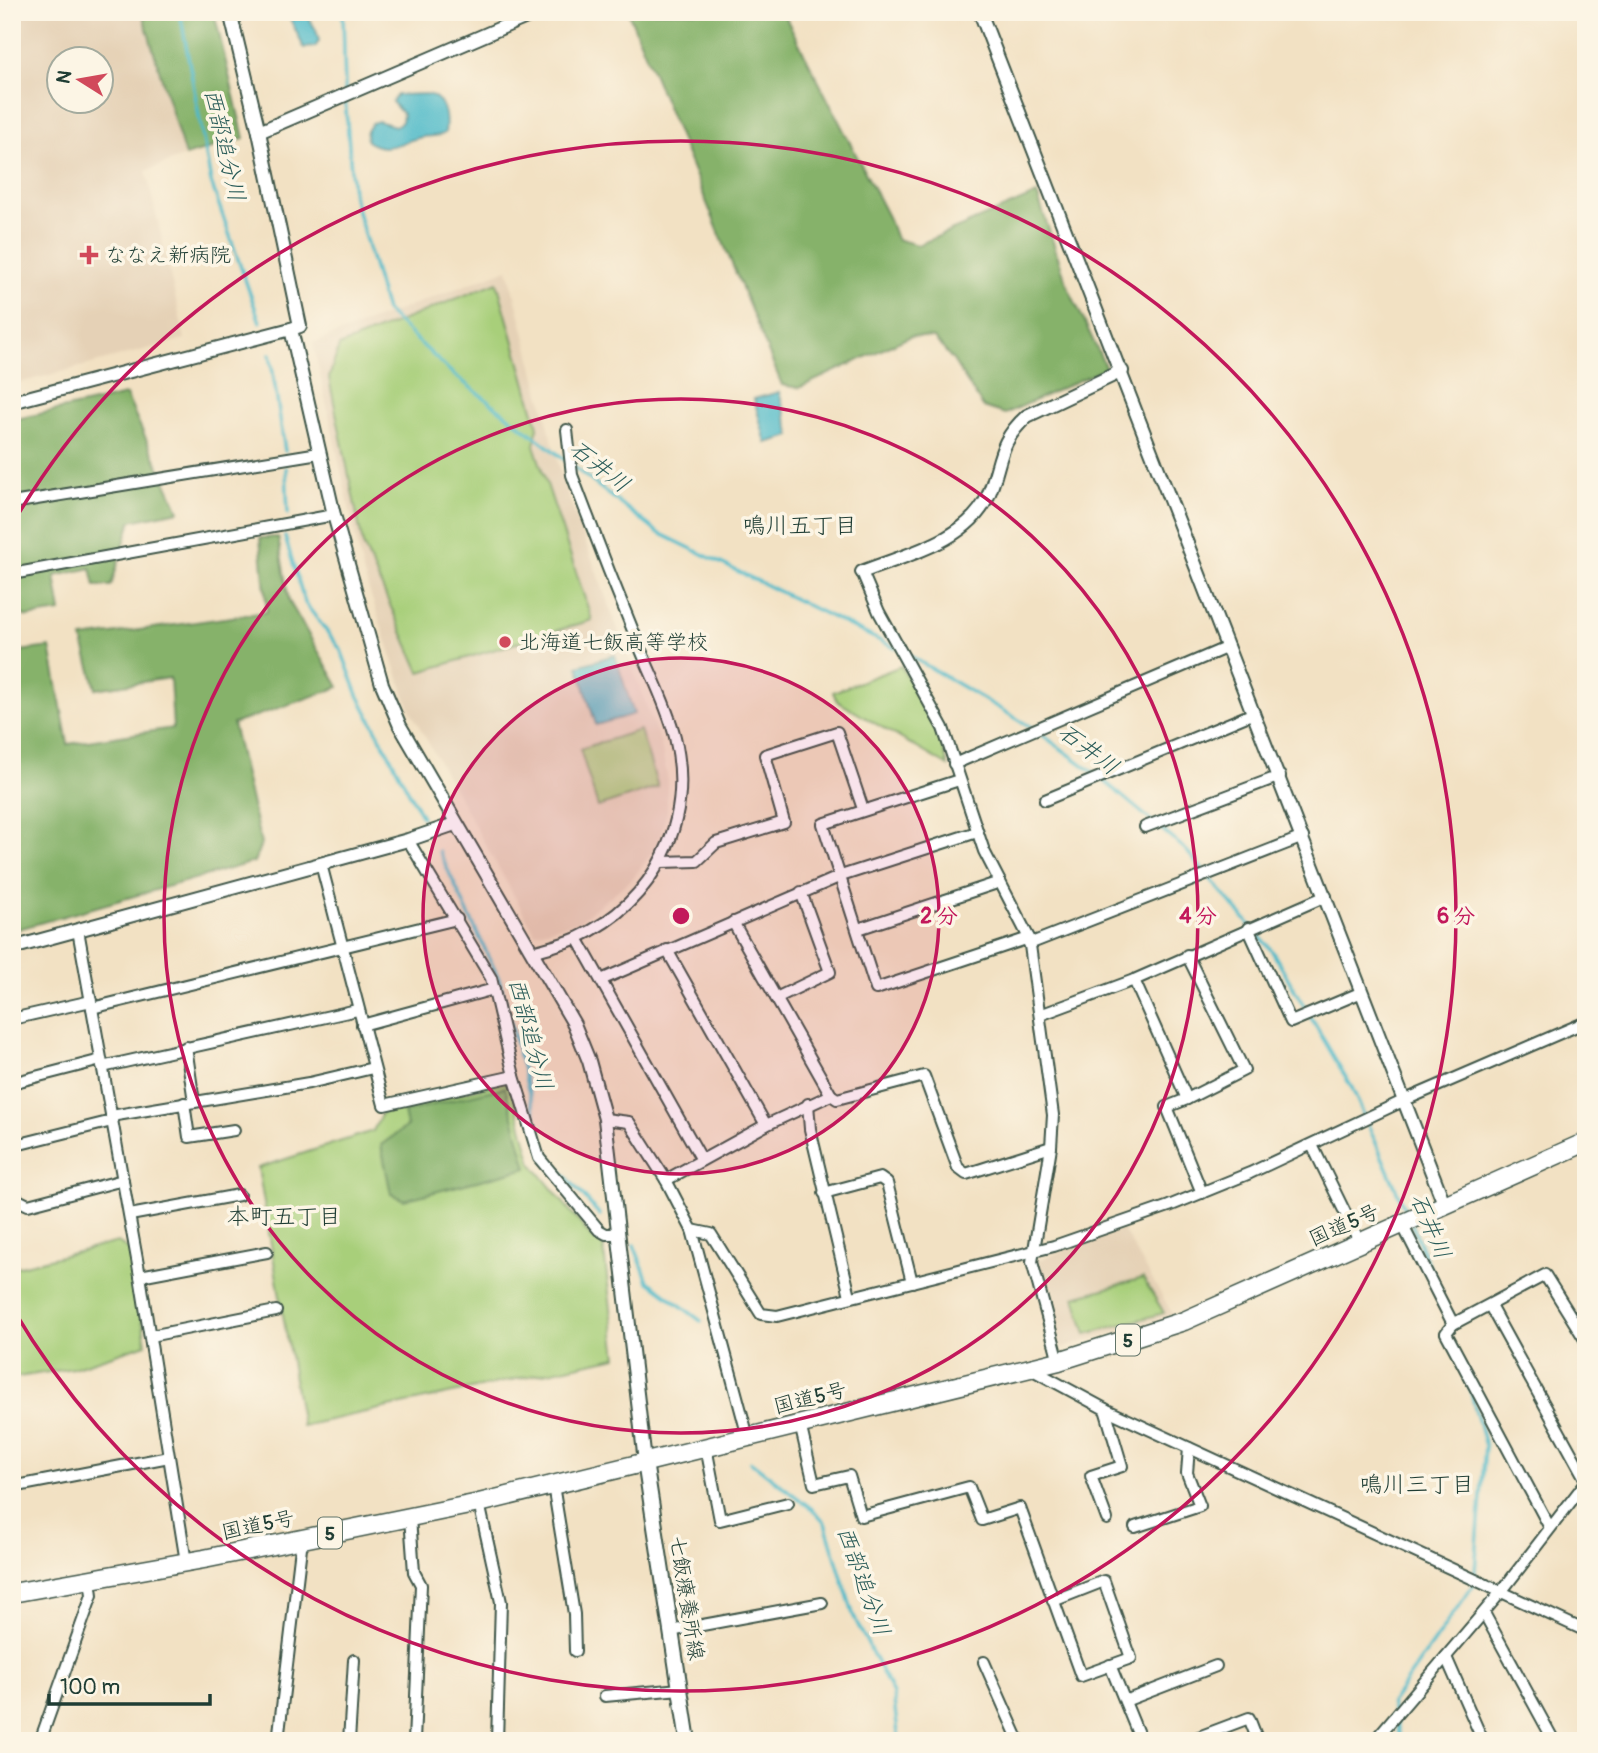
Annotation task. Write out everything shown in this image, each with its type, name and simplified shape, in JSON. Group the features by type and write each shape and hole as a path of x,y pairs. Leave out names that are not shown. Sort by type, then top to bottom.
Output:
{"highway":[{"name":"国道5号","path":"12,1594 480,1503 1059,1361 1184,1321 1586,1142"}],"main road":[{"name":"七飯療養所線","path":"645,1462 688,1741"}],"street":[{"path":"12,402 300,326 259,132 230,12"},
{"path":"259,132 538,12"},
{"path":"980,12 1280,776 1445,1206"},
{"path":"291,330 334,515 382,684 400,726 574,1024 589,1060 605,1119 645,1462"},
{"path":"1059,1361 1032,1262 1051,1147 1052,1115 1029,941 977,832 943,728 879,612 862,572 965,527 987,497 1000,450 1016,426 1027,416 1122,371"},
{"path":"532,953 577,938 613,917 636,897 662,862 678,819 681,796 674,735 572,475 567,430"},
{"path":"12,503 319,453"},
{"path":"12,574 334,515"},
{"path":"954,764 1228,647"},
{"path":"1045,800 1254,713"},
{"path":"662,862 697,861 716,843 784,822 765,755 837,732 863,809"},
{"path":"1145,827 1280,776"},
{"path":"959,780 822,824 876,989 1029,941 1303,837"},
{"path":"12,948 408,840 455,824"},
{"path":"601,980 841,876 977,832"},
{"path":"408,840 457,919 494,989 514,1076 539,1158 599,1230 606,1234 617,1234"},
{"path":"321,864 341,949 384,1105 514,1076"},
{"path":"858,929 1000,882"},
{"path":"776,998 830,972 801,892"},
{"path":"1040,1015 1135,980 1248,928 1326,896"},
{"path":"12,1019 341,949 457,919"},
{"path":"733,922 831,1094 837,1099 924,1076 958,1168 966,1174 1051,1147"},
{"path":"1248,928 1292,1022 1362,992"},
{"path":"78,930 141,1276 186,1562"},
{"path":"577,938 702,1160"},
{"path":"667,950 765,1125"},
{"path":"1187,955 1244,1069 1167,1107 1202,1193"},
{"path":"1135,980 1186,1099"},
{"path":"362,1025 494,989"},
{"path":"12,1083 357,1010"},
{"path":"692,1230 711,1234 761,1314 766,1317 1032,1252 1202,1193 1405,1100 1586,1022"},
{"path":"187,1047 189,1137 234,1130"},
{"path":"12,1146 111,1119 309,1083 373,1068"},
{"path":"666,1180 765,1125 831,1094"},
{"path":"808,1104 810,1129 850,1296"},
{"path":"605,1119 629,1122 666,1180 692,1230 748,1437"},
{"path":"1311,1145 1360,1243"},
{"path":"824,1193 880,1178 887,1183 912,1282"},
{"path":"12,1188 14,1198 28,1205 123,1181"},
{"path":"130,1215 239,1195"},
{"path":"1402,1224 1453,1324"},
{"path":"141,1276 267,1252"},
{"path":"1549,1526 1446,1333 1453,1324 1545,1275 1586,1341"},
{"path":"1374,1741 1484,1613 1549,1526 1584,1487 1490,1306"},
{"path":"150,1336 276,1311"},
{"path":"1029,1368 1105,1409 1586,1631"},
{"path":"1105,1409 1122,1466 1091,1476 1107,1519"},
{"path":"800,1424 814,1483 849,1476 861,1516 968,1487 982,1520 1020,1508 1054,1601 1082,1676 1130,1658 1104,1581 1054,1601"},
{"path":"706,1447 720,1520 788,1503"},
{"path":"1135,1527 1200,1506 1187,1473 1189,1448"},
{"path":"12,1487 169,1457"},
{"path":"553,1485 574,1614 575,1651"},
{"path":"480,1503 500,1602 497,1741"},
{"path":"410,1518 414,1572 421,1585 414,1741"},
{"path":"278,1741 302,1539"},
{"path":"40,1741 92,1595 90,1579"},
{"path":"670,1630 822,1603"},
{"path":"1484,1613 1554,1741"},
{"path":"1446,1657 1483,1741"},
{"path":"349,1741 354,1660"},
{"path":"984,1662 1018,1741"},
{"path":"1111,1665 1141,1741"},
{"path":"1125,1701 1216,1666"},
{"path":"605,1696 680,1689"},
{"path":"1197,1741 1196,1738 1249,1718 1258,1741"}],"shaded area":[{"name":"ななえ新病院","path":"12,12 142,12 185,156 146,171 185,339 12,385"},
{"name":"北海道七飯高等学校","path":"508,269 563,482 660,742 667,776 667,812 658,844 634,877 580,921 535,933 410,710 364,575 313,343"},
{"path":"1122,1228 1173,1315 1062,1348 1036,1261"}],"green space":[{"path":"142,12 214,12 244,138 185,156"},
{"path":"628,12 783,12 888,217 896,239 918,245 1037,194 1068,287 1106,368 1005,414 983,407 953,360 934,338 911,336 799,388 782,385"},
{"path":"497,282 538,427 534,445 592,620 420,672 363,545 329,378 339,346"},
{"path":"126,395 179,511 131,521 111,586 95,586 91,568 55,576 61,612 27,617 12,610 12,420"},
{"path":"278,537 289,601 339,687 233,724 261,844 254,862 12,931 12,652 50,647 68,744 173,728 170,678 96,689 82,638 267,612 260,538"},
{"path":"901,666 937,726 948,766 837,701 833,692"},
{"path":"640,730 658,787 598,807 580,749"},
{"path":"510,1081 532,1164 592,1238 603,1244 617,1357 302,1426 258,1168 373,1131 382,1113"},
{"path":"505,1087 527,1168 404,1200 391,1194 381,1145 407,1126 404,1112"},
{"path":"118,1242 132,1252 146,1344 73,1368 12,1378 12,1268"},
{"path":"1143,1278 1164,1313 1086,1334 1075,1297"}],"water":[{"path":"287,12 305,12 316,30 319,41 315,47 304,48"},
{"path":"427,94 438,100 444,109 445,133 388,147 367,141 366,133 372,123 378,121 395,126 402,122 403,114 392,102 397,95"},
{"path":"779,392 791,436 766,443 754,399"},
{"path":"615,655 634,714 596,725 578,666"}],"waterway":[{"name":"西部追分川","path":"180,12 211,182 260,322"},
{"name":"石井川","path":"343,12 345,91"},
{"name":"石井川","path":"345,98 353,194 386,311 453,374 568,462"},
{"name":"西部追分川","path":"270,354 285,451"},
{"name":"石井川","path":"574,467 657,532 895,648"},
{"name":"西部追分川","path":"286,468 288,514"},
{"name":"西部追分川","path":"285,537 305,603 341,650 358,695 422,817"},
{"name":"石井川","path":"905,653 1031,727"},
{"name":"石井川","path":"1037,731 1097,775 1185,849 1272,951 1352,1088 1407,1214"},
{"name":"西部追分川","path":"439,851 499,979 545,1153 600,1215"},
{"name":"石井川","path":"1412,1224 1431,1272"},
{"name":"西部追分川","path":"634,1245 648,1281 701,1321"},
{"name":"石井川","path":"1394,1713 1391,1703 1474,1584 1485,1446 1469,1385"},
{"name":"西部追分川","path":"751,1462 812,1509 825,1523 854,1617 893,1694 899,1741"},
{"name":"石井川","path":"1396,1720 1401,1741"}],"place":[{"name":"ななえ新病院","path":"89,255"},
{"name":"北海道七飯高等学校","path":"505,642"}],"district":[{"name":"鳴川五丁目","path":"800,525"},
{"name":"本町五丁目","path":"284,1216"},
{"name":"鳴川三丁目","path":"1417,1484"}]}
